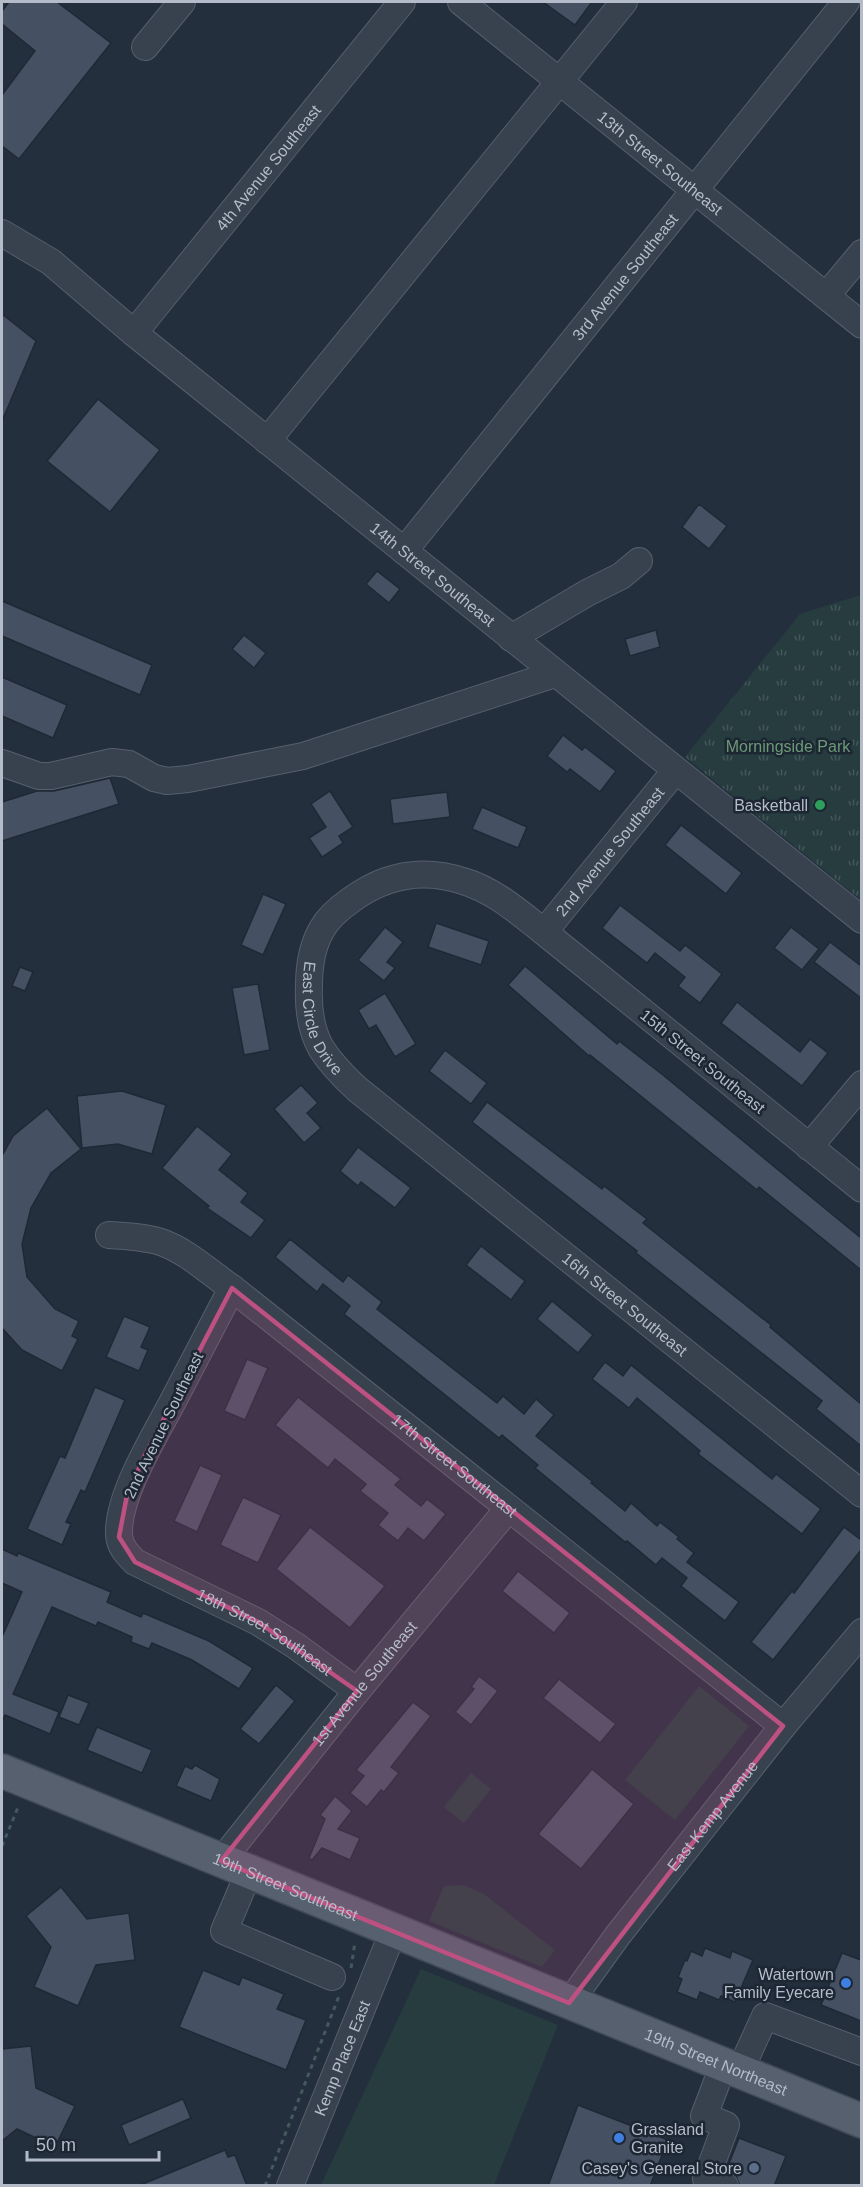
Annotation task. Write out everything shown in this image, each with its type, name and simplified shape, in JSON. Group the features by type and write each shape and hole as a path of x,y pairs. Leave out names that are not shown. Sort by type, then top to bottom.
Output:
{"main road":[{"name":"19th Street Southeast","path":"8,1782 235,1866 568,2003"},
{"name":"19th Street Northeast","path":"568,2003 861,2121"}],"street":[{"path":"146,47 182,2"},
{"name":"4th Avenue Southeast","path":"134,333 402,2"},
{"name":"13th Street Southeast","path":"461,2 861,325"},
{"path":"267,441 624,2"},
{"name":"3rd Avenue Southeast","path":"404,551 846,2"},
{"name":"14th Street Southeast","path":"2,233 51,262 134,333 861,920"},
{"path":"826,296 861,253"},
{"path":"511,638 587,593 621,576 639,561"},
{"path":"2,764 39,776 51,776 112,762 129,764 154,778 167,781 188,779 303,756 555,674"},
{"name":"2nd Avenue Southeast","path":"544,932 675,771"},
{"name":"East Circle Drive","path":"390,1115 335,1068 320,1046 312,1024 308,1001 312,953 322,927 342,906 367,888 391,878 416,874 464,881 512,907 544,932"},
{"name":"15th Street Southeast","path":"544,932 861,1189"},
{"path":"809,1147 861,1084"},
{"name":"16th Street Southeast","path":"390,1115 861,1494"},
{"name":"17th Street Southeast","path":"109,1235 134,1236 161,1242 178,1250 232,1288 783,1726"},
{"name":"2nd Avenue Southeast","path":"168,1579 135,1562 123,1549 119,1537 119,1522 127,1495 145,1455 232,1288"},
{"name":"1st Avenue Southeast","path":"340,1982 224,1931 235,1866 357,1691 508,1509"},
{"name":"18th Street Southeast","path":"168,1579 258,1622 296,1646 357,1691"},
{"name":"East Kemp Avenue","path":"568,2003 618,1935 783,1726 861,1632"},
{"name":"Kemp Place East","path":"290,2186 393,1932"},
{"path":"725,2186 706,2178 726,2125 704,2116 765,2016 861,2052"}],"path":[{"path":"2,1846 8,1782"},
{"path":"265,2186 340,1982 353,1962 356,1937"}],"highlighted area":[{"path":"232,1288 783,1726 569,2003 221,1861 357,1691 258,1622 135,1562 119,1537 127,1495 145,1455"}],"green space":[{"name":"Morningside Park","path":"862,595 861,900 685,757 800,614"},
{"path":"699,1686 749,1726 675,1820 625,1780"},
{"path":"471,1773 491,1789 464,1823 444,1807"},
{"path":"464,1885 484,1894 555,1950 542,1967 429,1921 444,1886"},
{"path":"421,1969 558,2025 494,2185 321,2185"}],"building":[{"path":"9,2 57,2 111,43 19,159 2,146 2,95 35,51 2,24 2,11"},
{"path":"543,2 592,2 575,25"},
{"path":"2,314 36,341 2,421"},
{"path":"98,399 160,450 110,512 47,461"},
{"path":"699,504 727,526 709,549 682,527"},
{"path":"377,571 400,589 389,603 366,584"},
{"path":"2,601 152,665 140,695 2,636"},
{"path":"656,630 660,647 630,656 625,639"},
{"path":"244,635 266,653 254,668 232,649"},
{"path":"2,677 67,705 53,738 2,716"},
{"path":"563,735 582,750 585,747 616,771 600,792 570,769 567,772 547,756"},
{"path":"110,778 119,804 2,841 2,802 37,791 54,791"},
{"path":"330,791 353,827 339,836 343,843 322,857 309,838 326,827 311,804"},
{"path":"447,792 450,817 393,824 390,799"},
{"path":"482,807 527,827 518,848 472,829"},
{"path":"681,825 742,873 726,894 665,845"},
{"path":"263,894 286,904 263,955 241,945"},
{"path":"620,905 680,951 685,945 722,974 700,1003 678,986 685,977 655,953 647,963 602,928"},
{"path":"436,923 489,941 481,965 428,947"},
{"path":"385,927 403,942 387,962 395,968 384,981 358,960"},
{"path":"791,927 819,949 802,970 774,948"},
{"path":"830,942 861,966 861,998 814,962"},
{"path":"525,966 617,1044 619,1041 663,1075 861,1238 861,1270 759,1187 757,1190 589,1056 508,985"},
{"path":"20,967 33,972 25,991 12,986"},
{"path":"258,984 270,1050 244,1055 232,988"},
{"path":"385,993 416,1044 395,1057 376,1025 369,1029 358,1010"},
{"path":"737,1002 800,1052 810,1039 828,1053 802,1086 721,1023"},
{"path":"445,1050 487,1083 471,1104 429,1071"},
{"path":"301,1085 318,1103 307,1113 321,1128 304,1143 274,1109"},
{"path":"122,1091 166,1105 152,1154 118,1144 82,1148 77,1096"},
{"path":"487,1102 602,1189 604,1186 647,1219 643,1223 771,1325 770,1327 861,1404 861,1446 816,1409 822,1401 636,1253 637,1251 472,1122"},
{"path":"47,1108 81,1149 51,1173 31,1208 22,1244 27,1277 55,1309 79,1321 72,1336 78,1339 62,1371 22,1350 2,1328 2,1156 13,1136"},
{"path":"197,1126 232,1154 219,1170 248,1193 241,1202 265,1220 251,1238 207,1208 209,1206 162,1168"},
{"path":"358,1147 411,1188 395,1208 361,1182 358,1186 340,1171"},
{"path":"290,1239 343,1282 348,1275 382,1302 377,1309 497,1403 503,1396 524,1414 536,1399 554,1415 536,1436 625,1511 631,1503 657,1526 660,1522 679,1537 677,1539 694,1553 687,1562 739,1602 725,1621 681,1586 687,1578 662,1558 656,1565 627,1541 625,1542 535,1468 538,1465 502,1435 499,1438 344,1314 350,1306 323,1284 317,1292 275,1257"},
{"path":"481,1246 525,1281 511,1300 466,1265"},
{"path":"552,1301 593,1335 578,1353 537,1319"},
{"path":"124,1316 150,1327 141,1347 148,1350 139,1371 106,1357"},
{"path":"247,1359 268,1368 245,1420 224,1411"},
{"path":"605,1362 623,1376 631,1365 772,1479 776,1474 821,1509 802,1534 698,1454 700,1451 637,1398 629,1408 592,1379"},
{"path":"95,1387 125,1400 85,1492 81,1490 66,1522 71,1524 62,1545 27,1529 60,1456 65,1458"},
{"path":"298,1397 401,1479 395,1485 421,1506 427,1499 446,1514 424,1541 408,1528 398,1541 378,1525 388,1513 360,1491 366,1484 335,1459 328,1468 275,1425"},
{"path":"200,1465 222,1475 197,1532 174,1521"},
{"path":"243,1497 281,1515 258,1563 220,1545"},
{"path":"310,1527 385,1586 350,1628 276,1569"},
{"path":"844,1527 861,1540 861,1550 773,1660 751,1642 792,1591 794,1593"},
{"path":"2,1549 17,1556 18,1553 111,1592 107,1602 141,1617 143,1613 209,1641 253,1668 239,1689 192,1660 152,1643 149,1649 131,1642 132,1637 98,1622 96,1626 52,1607 13,1694 59,1712 50,1734 5,1715 2,1721 2,1637 22,1592 2,1583"},
{"path":"518,1571 570,1613 554,1633 502,1591"},
{"path":"479,1676 498,1691 471,1725 455,1712 474,1689 471,1687"},
{"path":"559,1679 616,1724 600,1743 543,1698"},
{"path":"276,1685 295,1701 259,1744 240,1729"},
{"path":"68,1695 89,1703 79,1725 59,1717"},
{"path":"413,1702 431,1716 391,1767 399,1773 384,1792 381,1790 367,1807 350,1793 364,1776 356,1770"},
{"path":"97,1727 152,1750 142,1773 87,1750"},
{"path":"195,1765 220,1779 211,1801 176,1786 185,1766 192,1769"},
{"path":"592,1769 634,1804 581,1869 538,1834"},
{"path":"335,1796 352,1811 338,1829 360,1838 350,1860 322,1848 312,1860 309,1858 325,1819 320,1815"},
{"path":"61,1887 87,1919 129,1913 135,1960 96,1965 78,2006 34,1987 51,1947 26,1916"},
{"path":"705,1948 730,1958 732,1951 753,1960 735,2002 721,1996 719,2000 700,1992 697,2000 677,1992 682,1979 678,1977 685,1960 687,1961 691,1951 702,1956"},
{"name":"Watertown Family Eyecare","path":"842,1953 861,1960 861,2021 821,2005"},
{"path":"203,1970 239,1985 242,1977 284,1994 277,2009 306,2020 286,2070 179,2027"},
{"path":"31,2046 36,2088 75,2106 55,2147 17,2129 2,2141 2,2049"},
{"path":"183,2099 191,2118 129,2145 121,2125"},
{"path":"578,2105 668,2140 650,2186 548,2186"},
{"name":"Casey's General Store","path":"739,2138 786,2156 774,2186 740,2186 736,2176 726,2171"},
{"path":"225,2150 228,2157 235,2155 247,2186 138,2186"}],"place":[{"name":"Basketball","path":"820,805"},
{"name":"Watertown Family Eyecare","path":"846,1983"},
{"name":"Grassland Granite","path":"619,2138"},
{"name":"Casey's General Store","path":"754,2168"}]}
